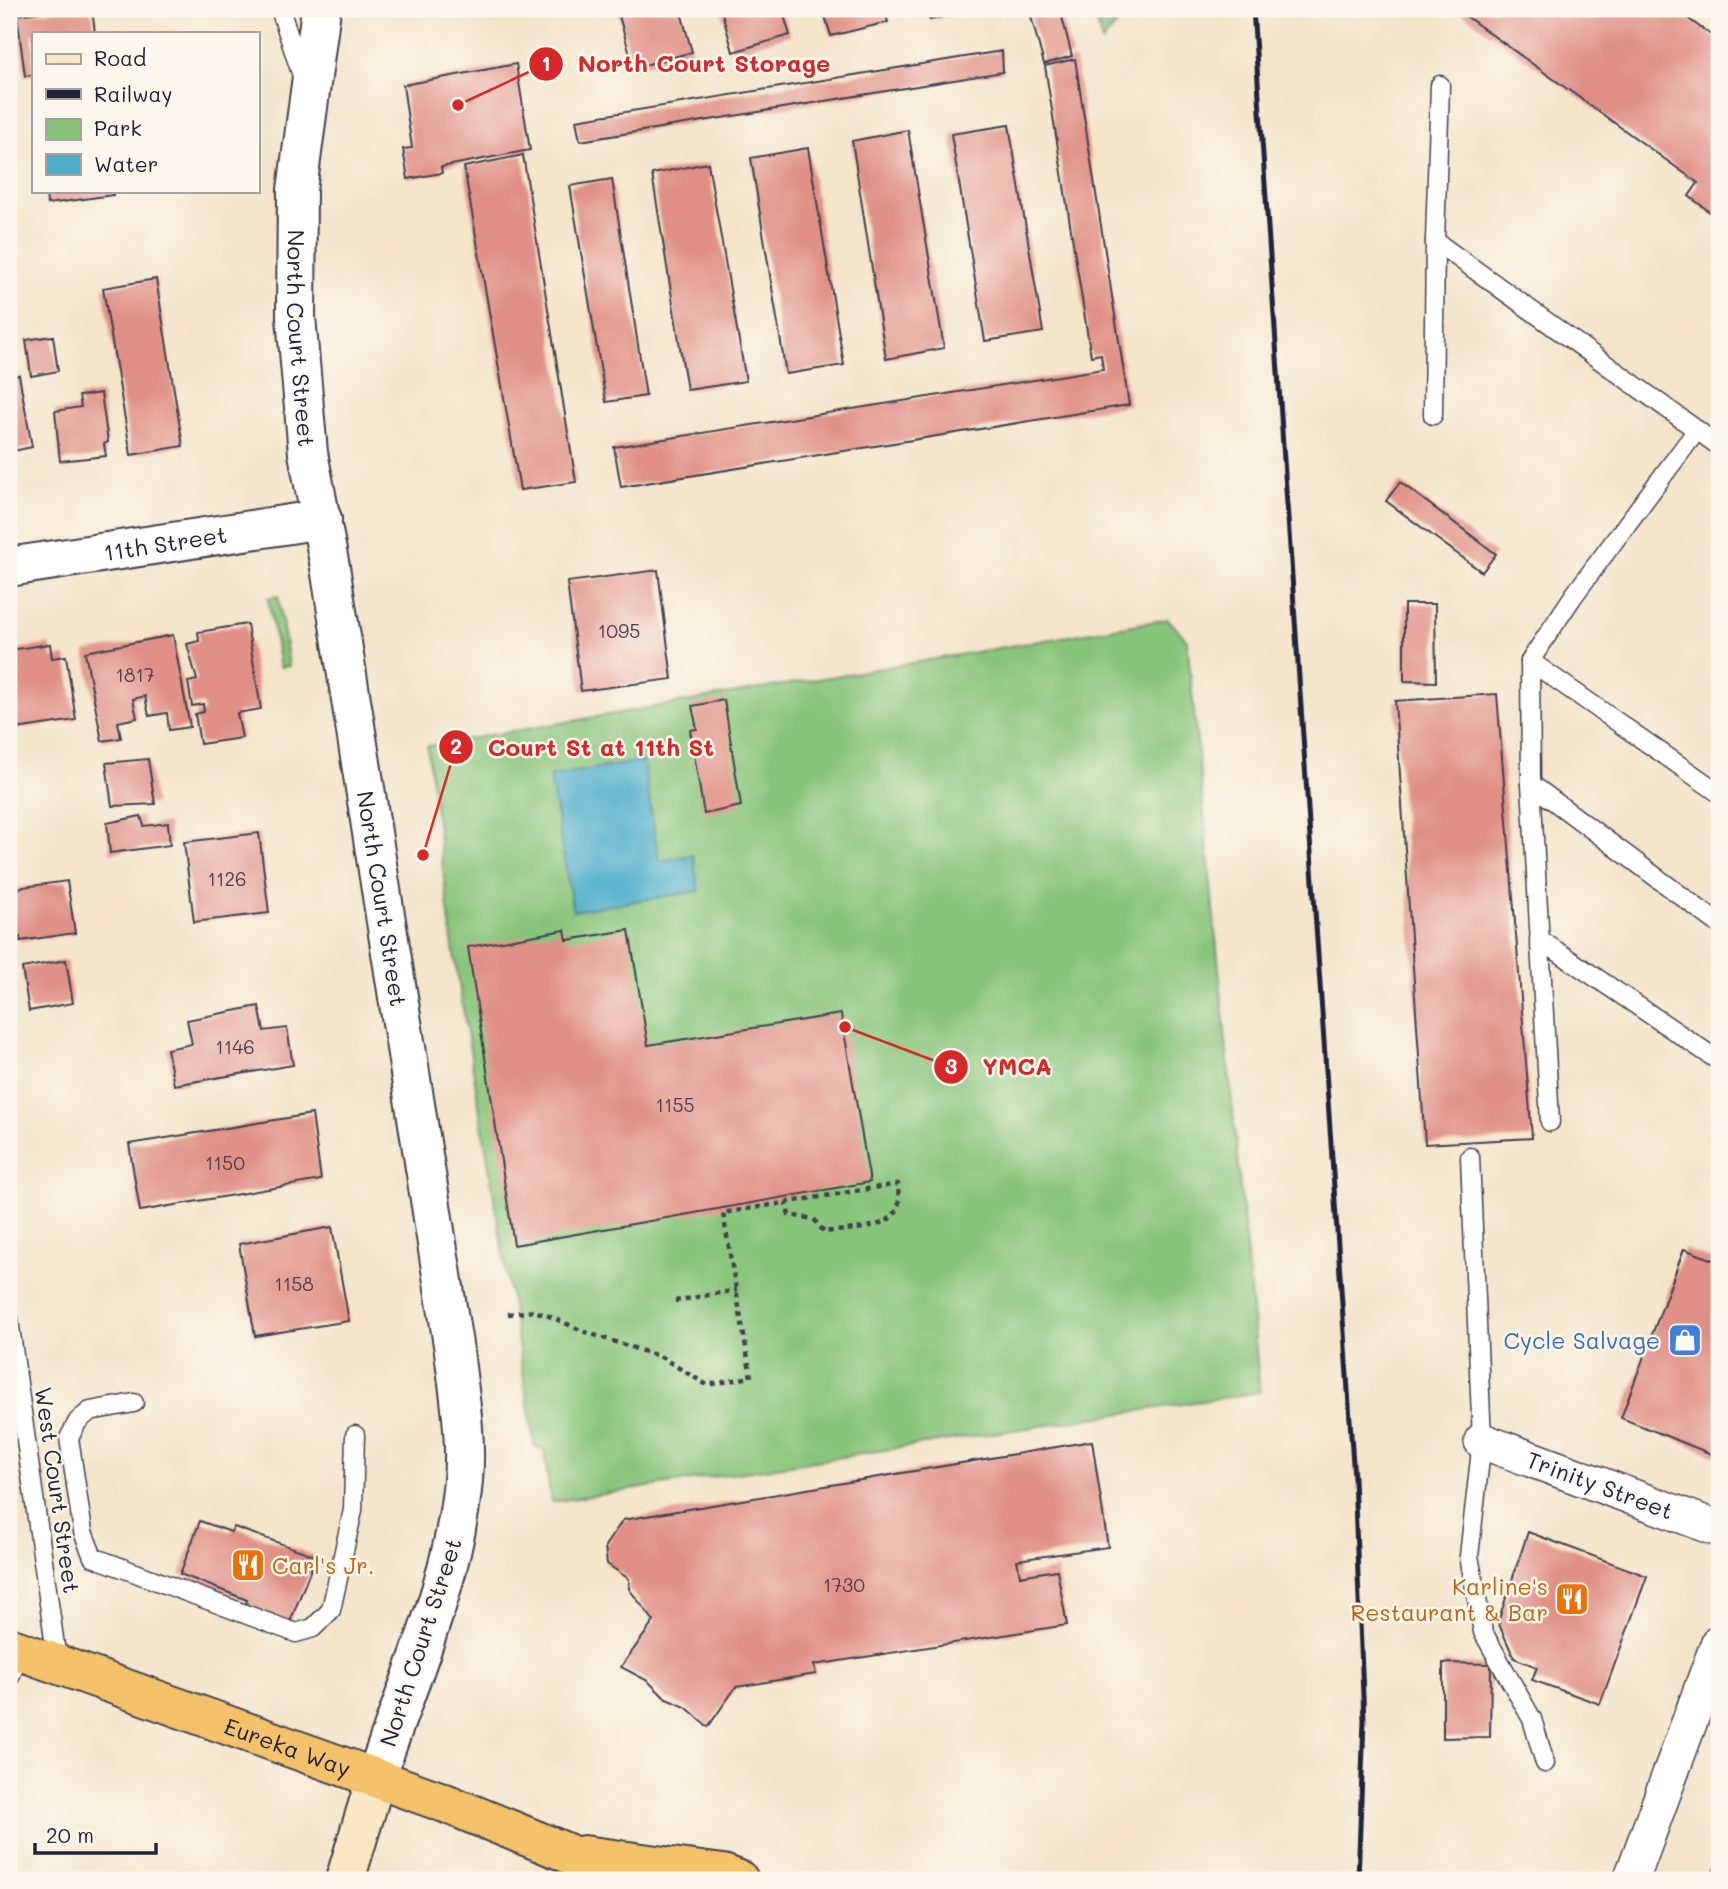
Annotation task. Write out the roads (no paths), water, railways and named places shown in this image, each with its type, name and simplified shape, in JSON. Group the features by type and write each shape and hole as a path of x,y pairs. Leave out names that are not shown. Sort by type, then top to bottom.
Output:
{"highway":[{"name":"Eureka Way","path":"13,1659 58,1667 376,1778 565,1852 617,1880"},
{"name":"Eureka Way","path":"565,1852 723,1874 739,1880"}],"main road":[{"path":"345,1880 376,1778"}],"street":[{"name":"North Court Street","path":"321,9 297,190 296,317 308,453 322,519 454,1351 464,1447 457,1524 446,1570 432,1622 376,1778"},
{"name":"11th Street","path":"9,567 322,519"},
{"name":"Trinity Street","path":"1482,1441 1719,1529"},
{"path":"1631,1880 1719,1642"}],"lane":[{"path":"280,9 309,96"},
{"path":"1433,415 1440,85"},
{"path":"1435,241 1719,446"},
{"path":"1550,1122 1531,784 1530,661 1574,595 1697,430"},
{"path":"1530,661 1719,793"},
{"path":"1531,784 1719,924"},
{"path":"1539,939 1719,1061"},
{"path":"1470,1157 1482,1441 1469,1556 1483,1632 1532,1720 1545,1763"},
{"name":"West Court Street","path":"9,1320 58,1667"},
{"path":"134,1403 90,1411 78,1421 69,1438 83,1532 93,1557 296,1633 313,1628 331,1609 353,1510 355,1435"}],"water":[{"path":"643,761 659,861 693,855 699,891 573,911 550,776"}],"railway":[{"path":"1253,9 1354,1478 1364,1720 1358,1880"}],"place":[{"name":"North Court Storage","path":"458,105"},
{"name":"Court St at 11th St","path":"423,855"},
{"name":"YMCA","path":"845,1027"},
{"name":"Cycle Salvage","path":"1685,1340"},
{"name":"Carl's Jr.","path":"248,1565"},
{"name":"Karline's Restaurant & Bar","path":"1572,1599"}]}
